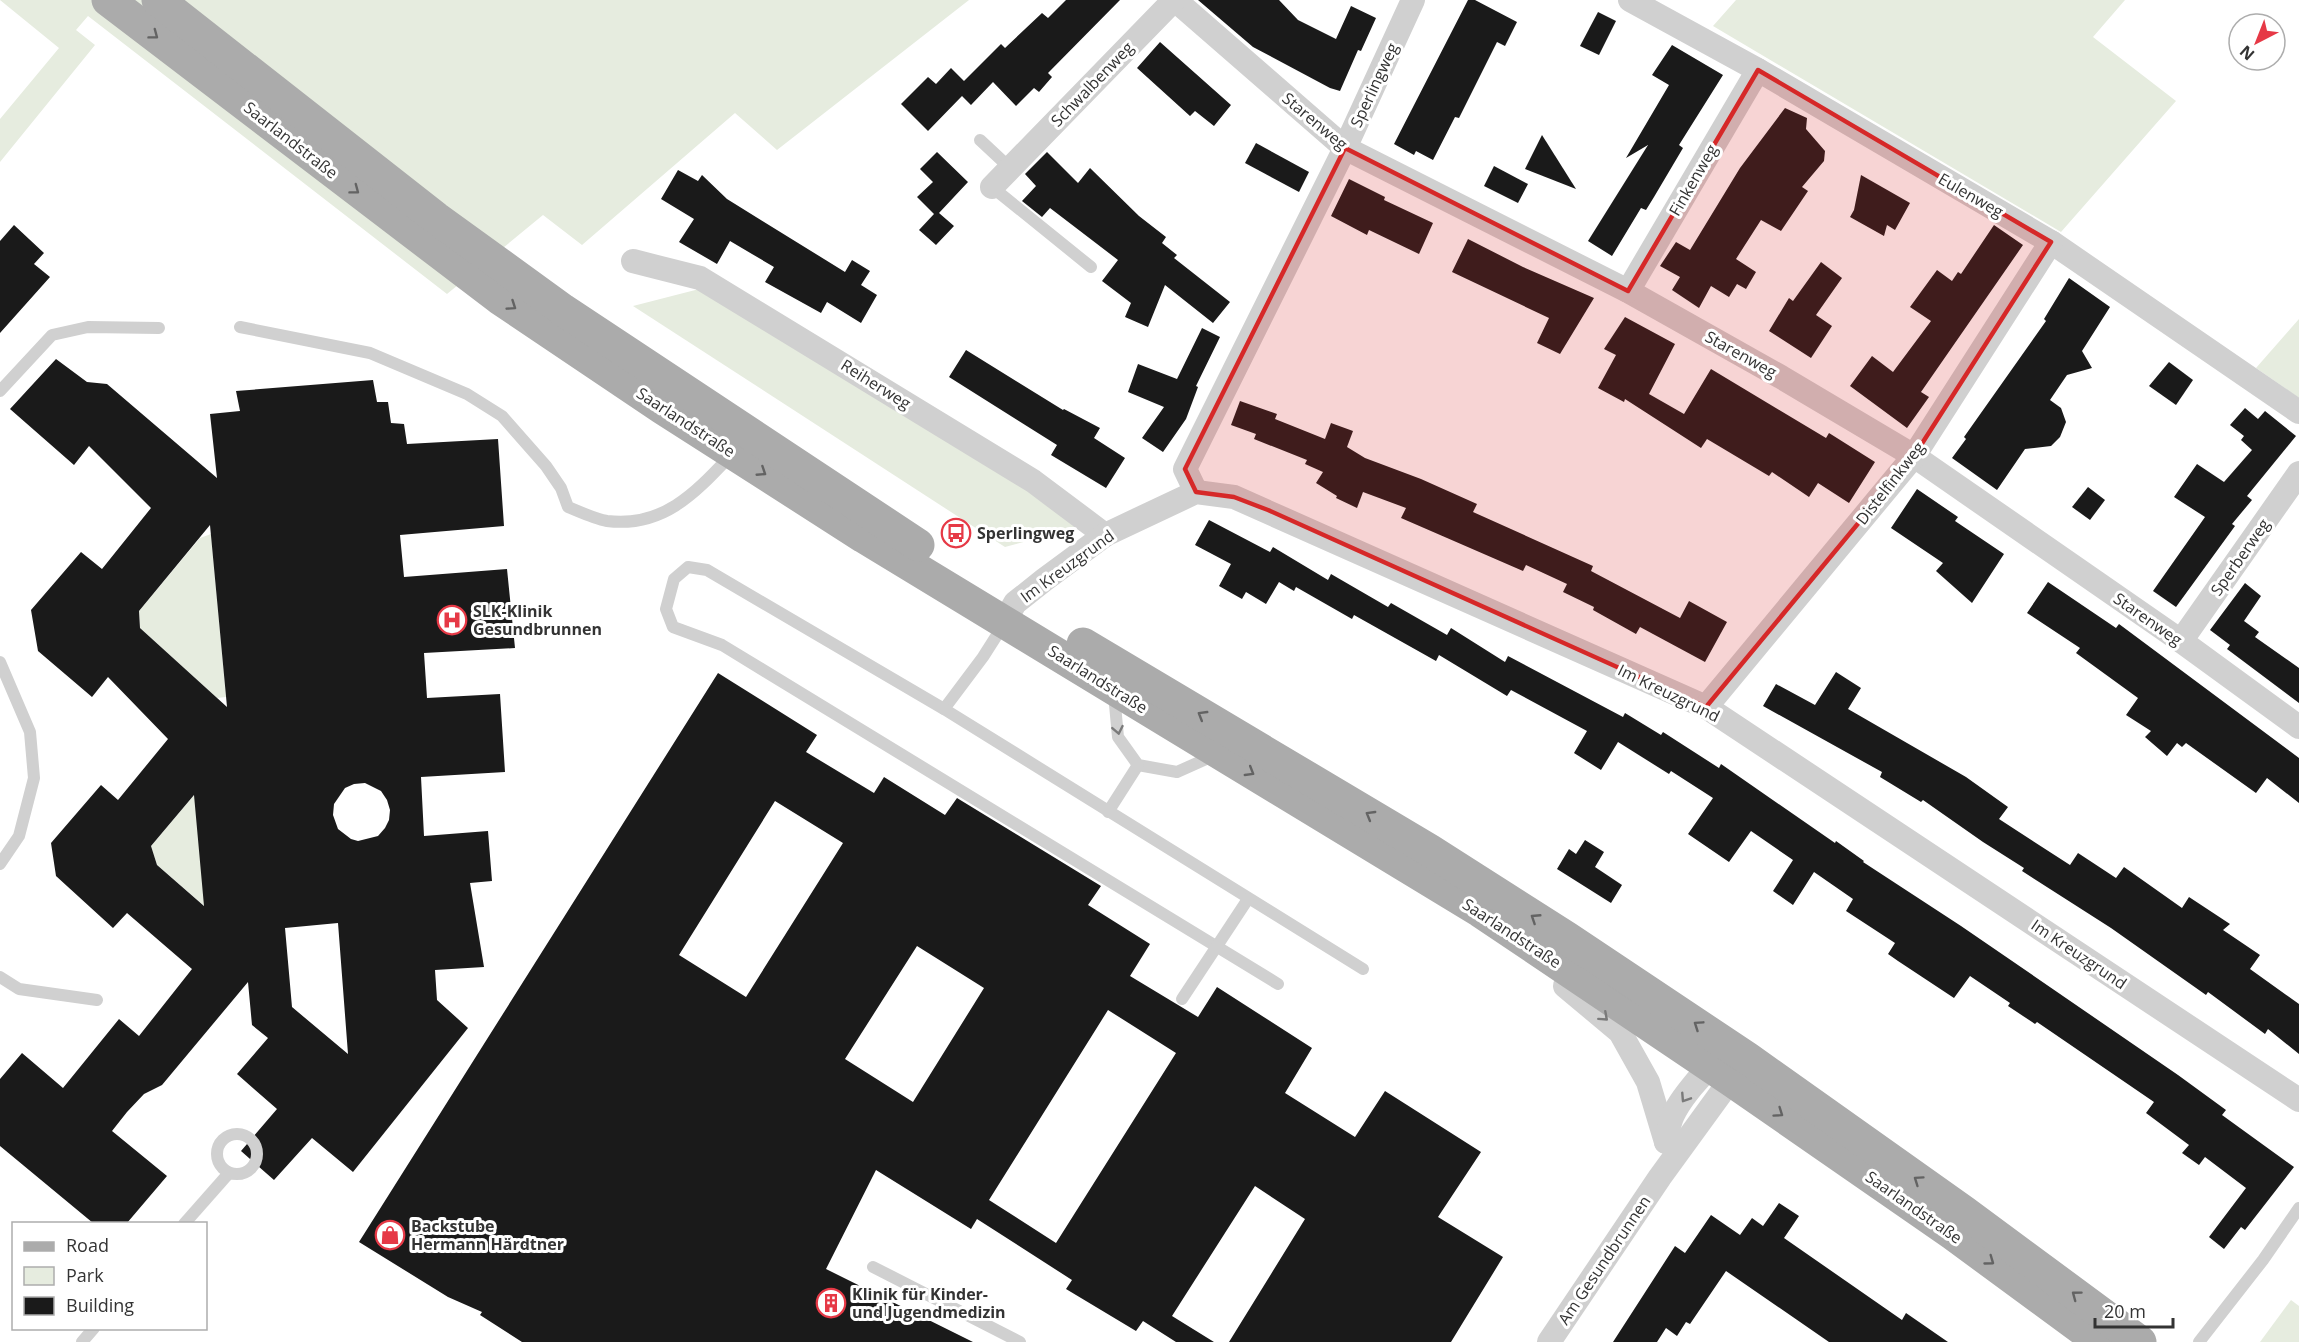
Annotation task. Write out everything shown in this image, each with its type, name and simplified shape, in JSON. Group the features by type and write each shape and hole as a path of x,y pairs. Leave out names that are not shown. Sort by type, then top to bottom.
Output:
{"main road":[{"name":"Saarlandstraße","path":"108,0 500,298 733,454 864,537 1010,612 1429,850 1567,938 1729,1068 2100,1342"},
{"name":"Saarlandstraße","path":"158,0 427,210 563,310 940,559 1113,689 1480,911 1729,1068 1964,1212 2140,1342"}],"street":[{"name":"Starenweg","path":"1174,0 1345,148 1628,291 1781,376 1914,456 2181,641 2299,727"},
{"name":"Schwalbenweg","path":"992,187 1174,0"},
{"name":"Sperlingweg","path":"1196,492 1185,470 1345,148 1413,0"},
{"name":"Eulenweg","path":"1630,0 1758,70 2051,242 2299,412"},
{"name":"Finkenweg","path":"1628,291 1758,70"},
{"name":"Distelfinkweg","path":"1706,707 1914,456 2051,242"},
{"name":"Reiherweg","path":"633,261 700,278 1033,481 1105,535"},
{"name":"Sperberweg","path":"2181,641 2299,473"},
{"name":"Im Kreuzgrund","path":"1010,612 1044,580 1105,535 1196,492 1234,497 1268,510 1706,707 2299,1100"},
{"name":"Am Gesundbrunnen","path":"1480,911 1513,947 1589,1004 1620,1032 1647,1082 1666,1142"},
{"name":"Am Gesundbrunnen","path":"1660,1177 1670,1122 1698,1078 1729,1068"},
{"name":"Am Gesundbrunnen","path":"1549,1342 1660,1177 1729,1068"}],"lane":[{"path":"980,140 1010,168"},
{"name":"Schwalbenweg","path":"992,187 1091,267"},
{"path":"0,391 52,335 88,327 159,328"},
{"path":"240,327 370,354 467,394 502,416 546,466 561,488 568,507 607,521 650,519 676,507 733,454"},
{"path":"1278,984 722,645 673,627 666,609 674,579 688,567 706,570 944,708 1363,969"},
{"path":"944,708 983,657 1010,612"},
{"path":"0,662 30,732 34,778 20,836 0,864"},
{"path":"1113,689 1118,737 1138,765 1177,772 1219,753"},
{"path":"1108,812 1138,765"},
{"path":"1182,999 1248,899"},
{"path":"0,977 19,989 97,1000"},
{"path":"186,1222 229,1173"},
{"path":"2199,1342 2263,1260 2299,1208"},
{"path":"873,1267 1020,1342"},
{"path":"82,1342 92,1330"}],"highlighted area":[{"path":"1758,70 2051,242 1914,456 1706,707 1268,510 1234,497 1196,492 1185,469 1345,148 1628,291"}],"green space":[{"path":"0,0 969,0 777,150 735,113 582,245 543,215 447,294 88,16 76,30 95,45 0,162 0,119 59,48"},
{"path":"1736,0 2125,0 2093,37 2176,101 2061,232 1713,26"},
{"path":"707,287 1029,485 1080,527 1005,547 633,306"},
{"path":"2299,319 2299,398 2256,368"},
{"path":"211,534 226,697 217,698 140,628 139,611 200,538"},
{"path":"217,768 232,930 157,865 151,846"},
{"path":"2291,1300 2299,1306 2299,1342 2260,1342"}],"building":[{"path":"1066,0 1120,0 1048,73 1052,77 1039,92 1034,88 1016,106 993,82 971,105 962,96 928,131 901,104 928,77 936,84 951,68 964,81 1001,44 1005,48 1042,13 1048,18"},
{"path":"1198,0 1279,0 1298,20 1336,39 1351,6 1376,18 1361,51 1358,50 1340,91 1330,88 1253,47"},
{"path":"1468,0 1475,0 1517,22 1505,46 1497,42 1459,118 1455,117 1433,160 1416,151 1414,155 1394,144"},
{"path":"1598,12 1616,21 1599,55 1580,46"},
{"path":"1160,42 1231,105 1214,126 1195,111 1190,116 1137,68"},
{"path":"1672,45 1723,75 1679,145 1683,148 1654,197 1646,210 1641,208 1612,256 1588,241 1648,145 1626,158 1669,85 1652,75"},
{"path":"1785,108 1807,118 1806,129 1825,151 1824,161 1802,187 1808,191 1781,231 1761,220 1736,259 1756,272 1746,289 1737,284 1729,297 1711,286 1699,308 1672,290 1680,277 1660,266 1676,242 1690,250 1740,168"},
{"path":"1542,135 1576,189 1525,169"},
{"path":"1256,143 1309,172 1299,192 1245,163"},
{"path":"937,152 968,182 939,213 954,226 936,245 919,230 934,214 917,197 933,182 920,169"},
{"path":"1047,152 1078,183 1090,168 1139,216 1166,237 1162,243 1177,255 1174,258 1230,302 1213,323 1165,285 1148,327 1125,317 1131,303 1102,281 1118,260 1050,208 1042,217 1022,201 1036,186 1025,174"},
{"path":"1494,166 1528,184 1518,203 1484,186"},
{"path":"678,170 698,181 702,175 727,199 845,272 852,260 870,271 861,285 877,295 861,323 827,302 821,313 765,282 774,267 730,241 717,264 679,242 694,219 661,199"},
{"path":"1861,175 1910,203 1895,230 1887,225 1884,236 1850,217 1854,210"},
{"path":"1349,179 1385,197 1384,200 1433,223 1419,254 1369,230 1367,235 1331,216"},
{"path":"14,225 44,253 34,264 50,277 0,333 0,241"},
{"path":"1994,225 2023,245 1921,392 1929,397 1907,428 1850,386 1872,356 1893,372 1931,321 1910,307 1937,270 1952,281 1958,272 1961,274"},
{"path":"1468,239 1523,267 1594,298 1560,354 1537,343 1549,318 1452,272"},
{"path":"1821,262 1842,278 1816,315 1832,326 1811,358 1769,331 1789,298 1793,301"},
{"path":"2069,278 2110,307 2082,351 2092,368 2067,375 2050,400 2061,408 2066,422 2060,437 2051,446 2025,449 1997,490 1952,458 1966,439 1964,437 2046,321 2044,319"},
{"path":"1625,317 1675,344 1649,394 1684,414 1711,369 1826,438 1829,433 1875,462 1849,503 1818,483 1809,497 1772,472 1769,476 1707,439 1701,448 1625,399 1624,402 1598,388 1616,355 1604,349"},
{"path":"1202,328 1220,337 1196,386 1198,387 1186,419 1163,452 1142,438 1164,407 1128,392 1138,364 1177,379"},
{"path":"966,350 1063,410 1100,428 1094,438 1125,458 1106,488 1051,455 1057,445 949,377"},
{"path":"56,359 87,382 107,384 217,478 210,414 240,411 236,391 373,380 377,402 388,402 391,423 404,424 407,444 498,439 504,526 400,535 404,577 507,569 515,648 424,653 427,698 500,694 505,772 421,777 424,836 488,831 492,881 470,883 484,967 435,970 437,1000 468,1028 353,1172 312,1138 274,1180 241,1151 277,1109 237,1074 268,1038 252,1025 248,982 162,1085 144,1094 112,1131 167,1176 128,1222 92,1222 0,1146 0,1079 22,1053 63,1088 119,1019 139,1036 192,969 127,913 113,928 56,876 51,843 101,785 118,800 168,739 108,677 92,697 38,651 31,610 81,552 102,569 151,508 89,446 74,465 10,409","holes":["210,525 227,707 140,628 139,611","365,783 381,791 387,800 390,810 389,820 378,836 358,841 351,839 338,829 333,815 334,804 345,788","194,795 204,906 157,865 151,846","338,923 348,1054 292,1007 285,928"]},
{"path":"2169,362 2193,380 2176,405 2149,386"},
{"path":"1240,401 1277,414 1275,419 1325,439 1331,423 1353,431 1347,447 1365,458 1421,479 1477,504 1473,512 1593,566 1591,571 1680,618 1689,601 1727,622 1705,662 1640,627 1636,634 1593,610 1594,607 1563,592 1567,584 1526,565 1523,571 1401,518 1406,508 1363,492 1357,508 1336,498 1337,496 1316,483 1323,472 1305,464 1307,460 1254,439 1256,434 1231,425"},
{"path":"2245,408 2258,419 2265,411 2296,436 2247,496 2252,500 2232,524 2235,526 2176,607 2153,591 2205,517 2174,497 2197,464 2224,482 2252,450 2241,440 2244,436 2230,425"},
{"path":"2088,487 2105,500 2090,520 2072,507"},
{"path":"1917,489 1958,517 1955,521 2004,554 1972,603 1936,571 1943,563 1891,528"},
{"path":"1209,520 1270,552 1273,547 1328,580 1331,574 1388,607 1391,603 1447,635 1451,628 1505,662 1508,656 1623,717 1625,713 1661,735 1663,732 1719,768 1721,764 2178,1075 2226,1110 2222,1115 2294,1167 2245,1230 2241,1227 2224,1249 2209,1237 2246,1188 2205,1157 2199,1165 2182,1153 2189,1145 2146,1113 2154,1102 2037,1022 2035,1024 2008,1006 2010,1003 1970,976 1954,998 1898,961 1888,954 1895,943 1846,911 1853,899 1814,872 1793,905 1773,891 1793,860 1751,831 1729,862 1688,834 1713,798 1671,771 1669,774 1618,742 1601,770 1574,753 1587,731 1511,690 1507,696 1439,655 1436,661 1354,615 1352,619 1296,587 1294,591 1279,582 1266,604 1246,592 1242,599 1219,586 1231,564 1195,545"},
{"path":"2048,582 2116,628 2119,624 2299,758 2299,803 2267,778 2256,793 2186,743 2182,747 2177,743 2167,756 2145,737 2151,731 2126,715 2138,698 2076,653 2080,648 2027,613"},
{"path":"2245,583 2261,596 2244,621 2259,632 2255,637 2299,668 2299,703 2227,649 2230,645 2210,630"},
{"path":"1836,672 1861,688 1848,709 1966,777 2008,807 1999,819 2070,865 2078,853 2116,878 2124,867 2182,908 2189,897 2230,924 2223,930 2260,955 2250,969 2299,1004 2299,1054 2268,1029 2265,1034 2208,992 2206,995 2111,928 2022,871 2024,868 1923,800 1921,802 1880,777 1882,772 1763,706 1776,684 1815,705"},
{"path":"718,673 817,735 806,752 874,793 884,777 945,815 957,798 1101,886 1088,905 1150,944 1130,976 1198,1017 1217,987 1312,1048 1285,1093 1355,1137 1385,1091 1481,1152 1438,1217 1503,1257 1451,1342 1229,1342 1305,1219 1255,1186 1172,1316 1214,1342 1176,1342 1143,1321 1136,1331 1066,1289 1072,1280 977,1219 971,1229 876,1170 826,1269 973,1342 522,1342 480,1315 482,1312 448,1297 359,1242","holes":["775,801 843,843 746,997 679,955","917,946 984,988 913,1102 845,1059","1108,1010 1176,1053 1056,1243 989,1200"]},
{"path":"1585,840 1604,852 1595,867 1622,885 1611,903 1557,869 1569,849 1576,854"},
{"path":"1779,1203 1799,1216 1784,1238 1902,1320 1906,1313 1948,1342 1829,1342 1726,1271 1690,1324 1686,1322 1677,1336 1666,1328 1657,1342 1613,1342 1675,1246 1685,1253 1711,1215 1740,1235 1752,1218 1763,1226"}],"place":[{"name":"Sperlingweg","path":"956,533"},
{"name":"SLK-Klinik Gesundbrunnen","path":"452,620"},
{"name":"Backstube Hermann Härdtner","path":"390,1235"},
{"name":"Klinik für Kinder- und Jugendmedizin","path":"831,1303"}]}
